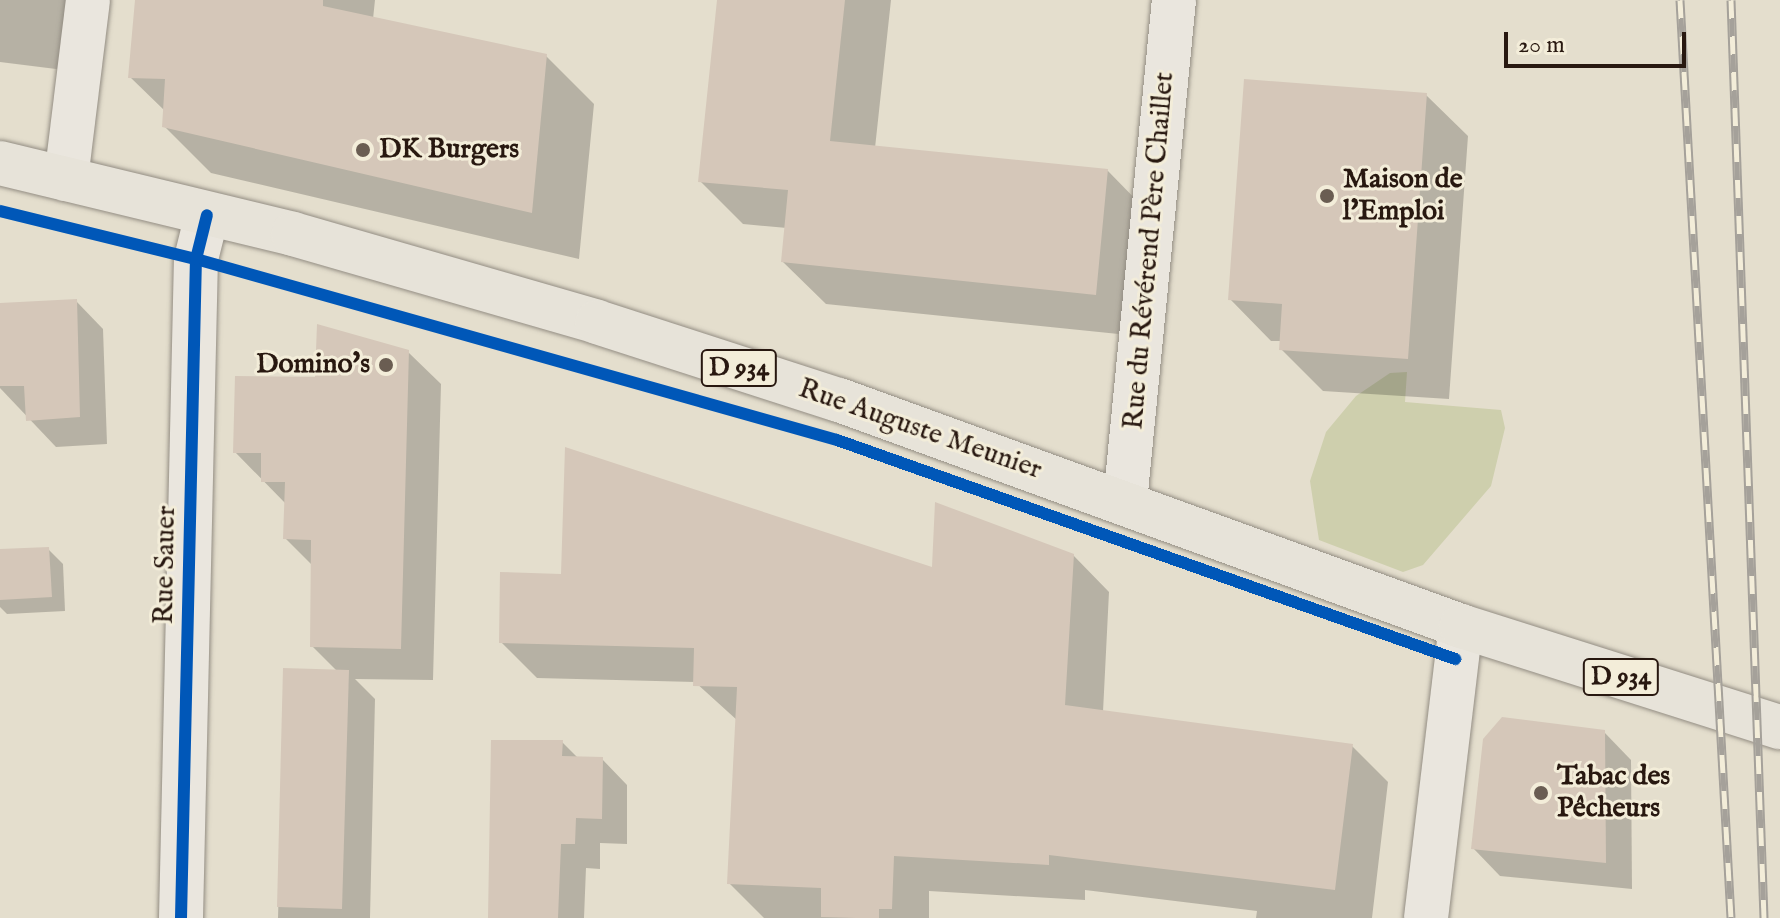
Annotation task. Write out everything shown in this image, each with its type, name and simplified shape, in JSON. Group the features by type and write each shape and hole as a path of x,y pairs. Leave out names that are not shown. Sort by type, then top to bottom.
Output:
{"main road":[{"name":"Rue Auguste Meunier","path":"0,163 293,234 597,322 839,400 1461,626 1780,727"}],"street":[{"path":"66,179 88,0"},
{"name":"Rue du Révérend Père Chaillet","path":"1125,502 1174,0"},
{"name":"Rue Sauer","path":"181,918 196,259 207,215"},
{"path":"1426,918 1461,626"}],"green space":[{"path":"1407,372 1405,402 1501,410 1505,428 1491,486 1423,565 1403,572 1319,540 1310,481 1326,432 1356,396 1390,373"}],"building":[{"path":"135,0 323,0 323,6 547,54 532,213 162,127 165,79 128,78"},
{"path":"717,0 845,0 830,141 1108,169 1096,295 781,262 788,190 698,182"},
{"name":"Maison de l'Emploi","path":"1244,79 1427,93 1408,359 1279,350 1282,304 1228,300"},
{"path":"77,299 80,417 26,421 24,386 0,386 0,303"},
{"path":"317,324 409,350 401,649 310,647 311,540 283,539 285,482 261,482 261,453 233,453 235,376 315,377"},
{"path":"565,447 932,567 935,502 1074,554 1065,705 1353,744 1335,890 1049,855 1049,865 894,856 892,909 879,909 879,918 856,918 821,917 821,888 727,884 737,687 693,686 694,648 499,643 500,572 561,574"},
{"path":"49,547 52,597 0,600 0,549"},
{"path":"283,668 349,670 342,909 277,907"},
{"name":"Tabac des Pêcheurs","path":"1502,717 1605,730 1606,863 1471,849 1483,739"},
{"path":"491,740 563,740 562,756 603,757 602,819 576,818 575,844 561,844 558,918 488,918"}],"railway":[{"path":"1680,0 1731,918"},
{"path":"1731,0 1764,918"}],"cycle path":[{"path":"0,211 196,259 837,440 1455,659"},
{"path":"181,918 196,259 207,215"}],"place":[{"name":"DK Burgers","path":"363,150"},
{"name":"Maison de l'Emploi","path":"1327,196"},
{"name":"Domino's","path":"386,365"},
{"name":"Tabac des Pêcheurs","path":"1541,793"}]}
